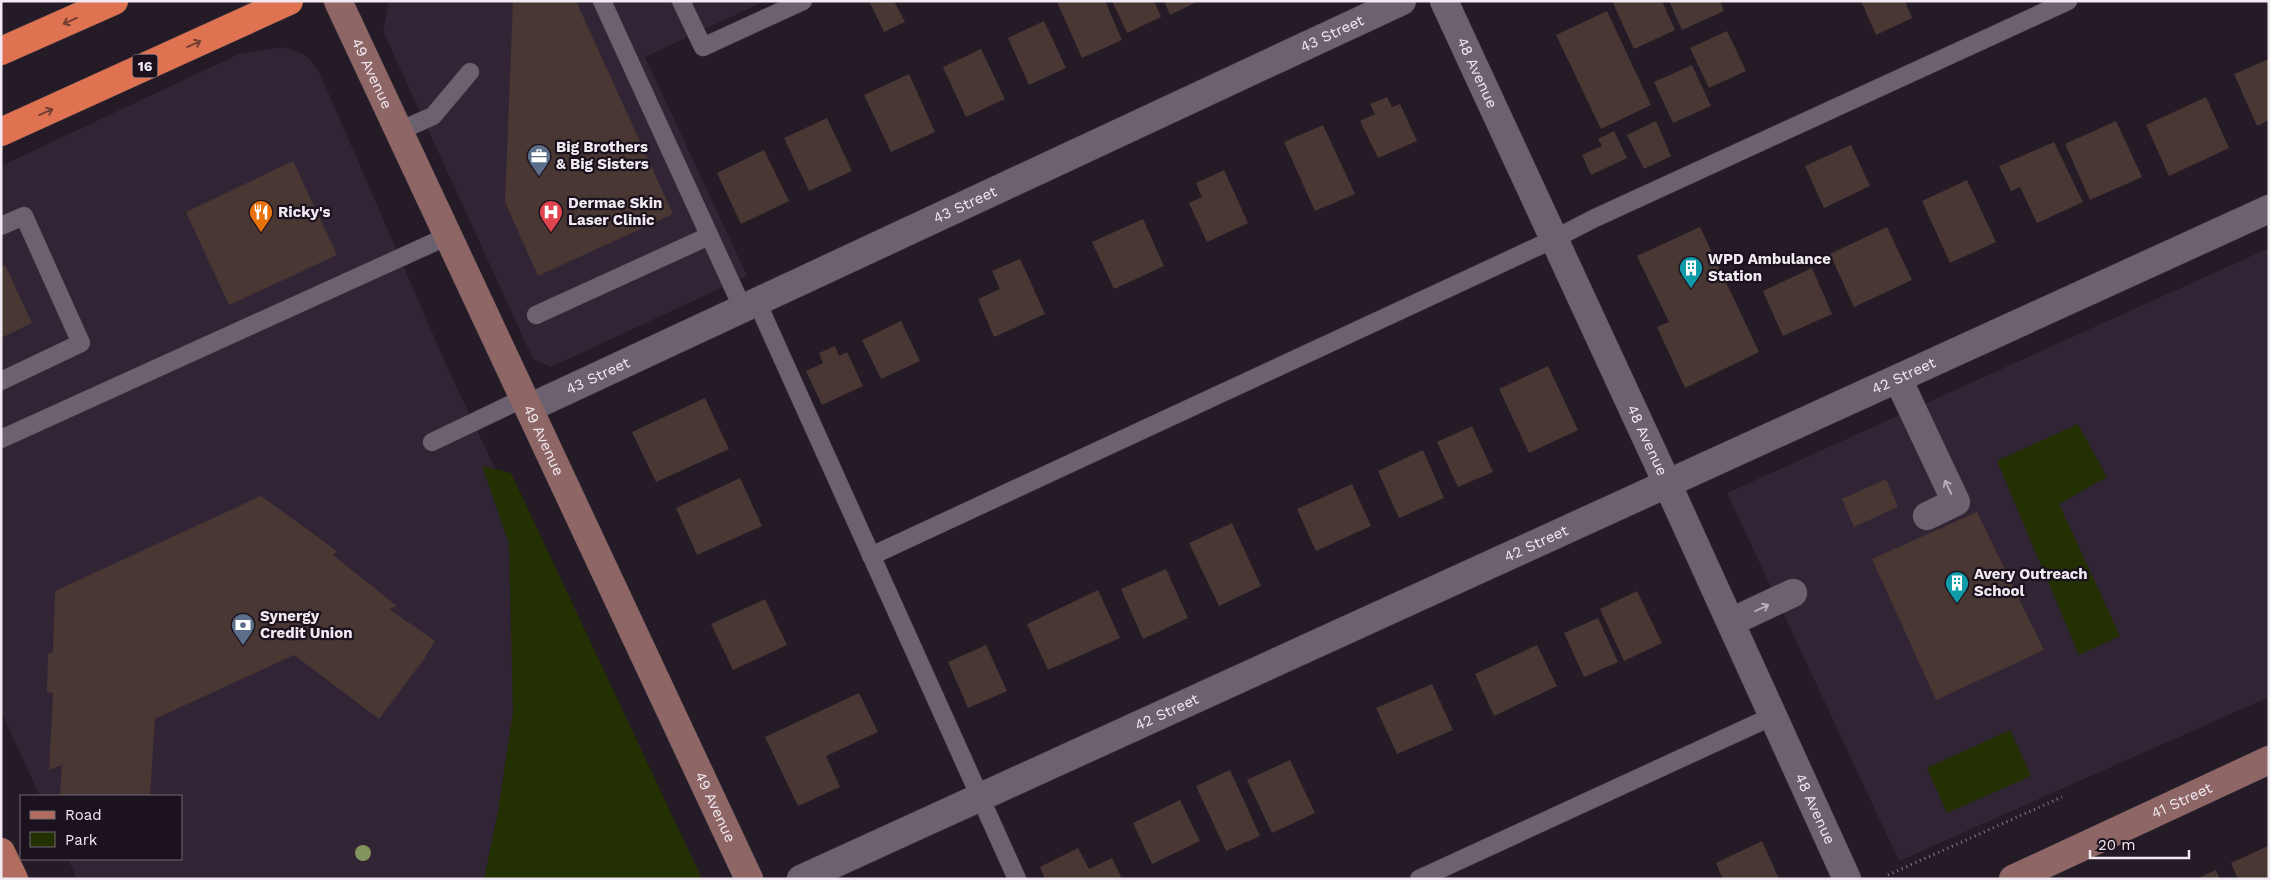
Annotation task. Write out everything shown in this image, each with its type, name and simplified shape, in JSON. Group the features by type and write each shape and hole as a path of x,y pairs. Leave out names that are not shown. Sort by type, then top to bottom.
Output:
{"highway":[{"path":"1,51 114,1"},
{"name":"16","path":"1,132 289,1"}],"main road":[{"path":"1,852 14,879"}],"street":[{"name":"49 Avenue","path":"338,1 749,879"},
{"name":"43 Street","path":"526,403 750,305 1402,1"},
{"name":"48 Avenue","path":"1444,1 1668,483 1847,879"},
{"name":"42 Street","path":"801,879 2269,209"},
{"path":"1898,379 1956,502 1927,516"},
{"path":"1731,622 1793,593"},
{"name":"41 Street","path":"2013,879 2269,760"}],"lane":[{"path":"602,1 709,236 750,305 871,556 1017,879"},
{"path":"681,1 703,47 804,1"},
{"path":"871,556 1585,223 2068,1"},
{"path":"399,131 433,116 470,72"},
{"path":"1,226 24,216 81,343 1,380"},
{"path":"1,439 448,236"},
{"path":"536,316 709,236"},
{"path":"432,442 526,403"},
{"path":"1419,879 1773,716"}],"path":[{"path":"1888,876 2062,797"}],"shaded area":[{"path":"389,1 765,1 645,57 747,276 551,367 533,359 383,31"},
{"path":"282,47 304,54 318,69 448,369 686,872 670,879 77,879 68,860 182,860 182,795 40,795 1,712 1,166 239,54"},
{"path":"2269,248 2269,697 1899,861 1727,493"}],"green space":[{"path":"2078,424 2107,477 2059,504 2120,636 2079,655 1997,461"},
{"path":"482,466 511,473 701,877 698,879 484,879 498,812 513,712 509,543"},
{"path":"2010,730 2031,776 1947,813 1927,768"}],"building":[{"path":"513,1 576,1 673,214 538,276 505,202"},
{"path":"869,1 894,1 905,22 884,32"},
{"path":"1105,1 1122,40 1082,58 1057,2"},
{"path":"1112,1 1154,1 1161,17 1127,33"},
{"path":"1164,1 1199,1 1170,15"},
{"path":"1612,1 1662,1 1675,30 1634,49"},
{"path":"1669,1 1720,1 1724,11 1682,30"},
{"path":"1861,1 1905,1 1912,18 1876,35"},
{"path":"1607,11 1651,105 1601,129 1556,35"},
{"path":"1044,21 1066,68 1029,85 1008,38"},
{"path":"1727,31 1746,71 1709,88 1690,48"},
{"path":"981,49 1005,99 966,117 943,67"},
{"path":"2269,59 2269,120 2257,126 2234,74"},
{"path":"1692,65 1711,106 1673,123 1654,82"},
{"path":"909,74 935,132 891,152 864,95"},
{"path":"1387,97 1392,107 1400,104 1417,141 1378,158 1360,121 1375,114 1370,104"},
{"path":"2206,97 2229,148 2169,176 2146,125"},
{"path":"827,118 852,171 809,191 784,138"},
{"path":"1656,121 1671,156 1644,169 1627,135"},
{"path":"2116,121 2142,177 2090,200 2065,144"},
{"path":"1323,125 1355,194 1315,211 1284,142"},
{"path":"1614,131 1627,158 1591,175 1582,155 1602,146 1598,139"},
{"path":"2054,142 2083,202 2037,223 2020,187 2011,191 1999,166"},
{"path":"1851,145 1870,186 1824,208 1805,166"},
{"path":"764,150 789,201 741,224 717,173"},
{"name":"Ricky's","path":"293,161 337,255 229,305 186,212"},
{"path":"1224,170 1248,223 1207,242 1189,203 1202,197 1196,183"},
{"path":"1967,180 1996,242 1950,263 1922,201"},
{"path":"1143,219 1164,266 1114,289 1092,242"},
{"name":"WPD Ambulance Station","path":"1700,227 1759,352 1685,388 1657,327 1669,322 1637,256"},
{"path":"1887,227 1912,280 1854,307 1830,254"},
{"path":"1020,259 1045,314 994,337 978,299 1000,289 992,271"},
{"path":"5,265 32,323 1,338 1,267"},
{"path":"1812,268 1832,314 1783,336 1763,291"},
{"path":"901,321 920,361 881,379 862,340"},
{"path":"835,346 839,356 847,352 863,386 822,405 806,371 823,363 819,353"},
{"path":"1548,366 1578,430 1529,453 1499,389"},
{"path":"705,398 729,449 656,482 632,432"},
{"path":"1472,426 1493,472 1458,487 1437,442"},
{"path":"1423,450 1444,498 1399,518 1378,471"},
{"path":"740,478 762,526 697,555 676,508"},
{"path":"1886,479 1898,507 1854,527 1842,499"},
{"path":"1352,484 1371,526 1316,551 1297,509"},
{"name":"Synergy Credit Union","path":"261,496 337,551 333,555 397,606 389,609 435,641 424,659 379,719 294,655 155,719 150,795 60,795 62,765 49,770 53,693 47,692 48,654 53,652 55,591"},
{"name":"Avery Outreach School","path":"1977,512 2044,650 1936,700 1872,559"},
{"path":"1232,523 1261,586 1219,606 1189,543"},
{"path":"1166,569 1188,618 1143,639 1121,589"},
{"path":"1098,590 1120,638 1048,670 1027,624"},
{"path":"1637,591 1662,643 1624,661 1600,609"},
{"path":"765,599 787,645 733,670 711,624"},
{"path":"1598,618 1618,662 1584,677 1564,633"},
{"path":"986,645 1007,691 968,708 948,662"},
{"path":"1537,645 1557,686 1494,716 1475,674"},
{"path":"1432,684 1453,730 1397,754 1376,708"},
{"path":"859,693 878,732 826,756 840,787 798,806 765,737"},
{"path":"1290,760 1315,813 1272,833 1247,780"},
{"path":"1230,770 1260,836 1226,851 1196,786"},
{"path":"1180,800 1200,841 1152,864 1133,823"},
{"path":"1762,841 1779,879 1723,879 1716,863"},
{"path":"2268,846 2269,879 2238,879 2231,863"},
{"path":"1078,848 1089,869 1112,858 1122,879 1045,879 1040,867"},
{"path":"2216,870 2220,879 2196,879"}],"place":[{"name":"Big Brothers & Big Sisters","path":"539,177"},
{"name":"Ricky's","path":"261,233"},
{"name":"Dermae Skin Laser Clinic","path":"551,233"},
{"name":"WPD Ambulance Station","path":"1691,289"},
{"name":"Avery Outreach School","path":"1957,604"},
{"name":"Synergy Credit Union","path":"243,646"}]}
